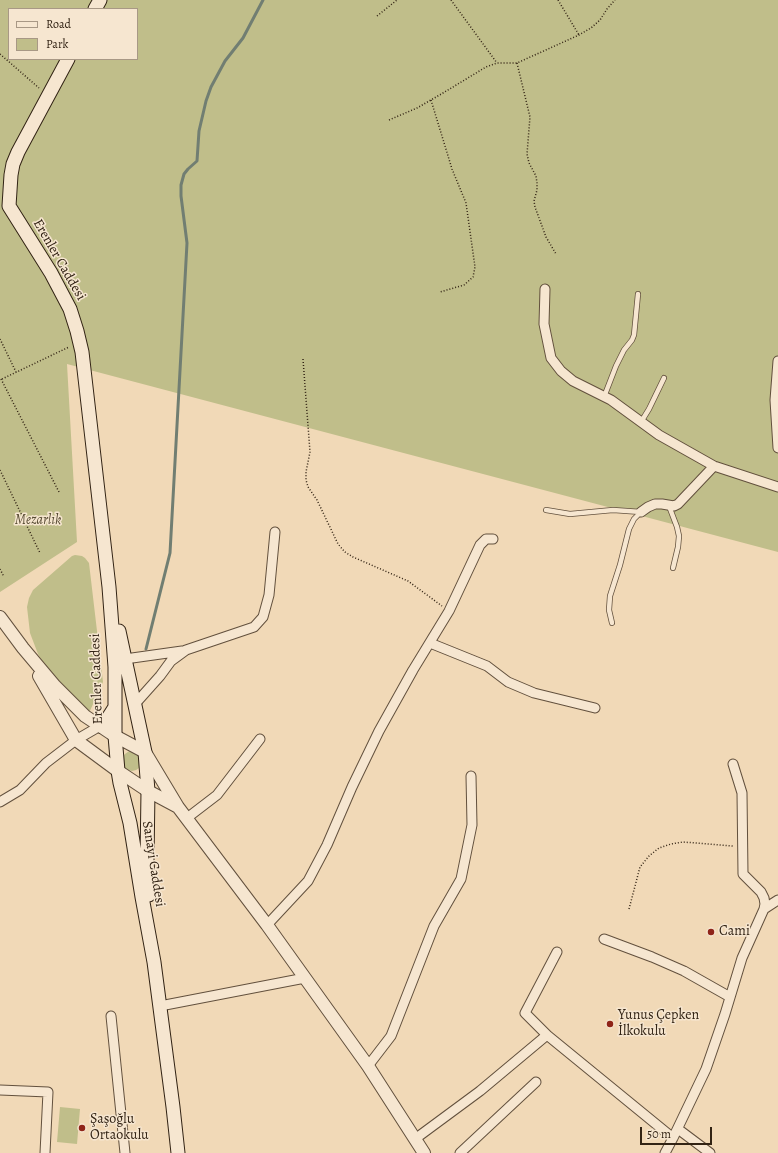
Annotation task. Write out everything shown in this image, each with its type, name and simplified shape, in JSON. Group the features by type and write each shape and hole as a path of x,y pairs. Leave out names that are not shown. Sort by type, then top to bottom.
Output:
{"main road":[{"name":"Erenler Caddesi","path":"67,60 18,152 13,164 4,205 51,273 70,309 80,342 109,587 115,667 115,736 118,771"},
{"name":"Erenler Caddesi","path":"109,587 145,752"},
{"path":"100,726 108,718 115,707"},
{"name":"Sanayi Caddesi","path":"145,752 148,791 147,860 154,962"},
{"name":"Sanayi Caddesi","path":"118,771 130,823 154,962 178,1153"}],"street":[{"path":"544,289 544,324 551,358 561,371 574,381 604,397 659,435 714,466 778,487"},
{"path":"778,362 775,400 778,448"},
{"path":"641,512 655,504 669,506 678,504 714,466"},
{"path":"125,659 186,650 254,627 263,617 268,594 275,532"},
{"path":"267,925 308,881 327,845 352,787 379,731 413,670 449,611 480,545 486,540 493,539"},
{"path":"0,617 23,648 55,686 85,716 115,736 145,752 178,807 267,925 368,1066 424,1153"},
{"path":"430,643 487,666 508,682 534,693 595,708"},
{"path":"23,648 76,740 148,791 178,807"},
{"path":"135,704 171,661 186,650"},
{"path":"0,802 20,790 46,762 76,740 100,726"},
{"path":"187,818 217,795 260,739"},
{"path":"665,1153 674,1138 706,1069 742,958 765,904 761,892 743,874 742,793 733,764"},
{"path":"368,1066 391,1036 434,926 461,879 472,825 471,776"},
{"path":"764,909 778,900"},
{"path":"604,939 684,971 730,997"},
{"path":"557,952 525,1013 547,1035 674,1138"},
{"path":"160,1006 305,978"},
{"path":"110,1016 125,1153"},
{"path":"415,1139 480,1091 547,1035"},
{"path":"460,1153 536,1082"},
{"path":"0,1090 48,1092 45,1153"},
{"path":"678,1129 710,1153"}],"lane":[{"path":"604,397 616,366 634,335 638,294"},
{"path":"641,422 664,378"},
{"path":"669,506 676,523 679,536 673,568"},
{"path":"546,510 570,514 613,510 641,512"},
{"path":"612,623 609,610 610,596 629,529 634,519 641,512"}],"path":[{"path":"377,16 397,0"},
{"path":"451,0 498,63"},
{"path":"558,0 579,35"},
{"path":"389,120 432,100 486,67 498,63 517,63 579,35 591,28 600,20 615,0"},
{"path":"0,54 48,96"},
{"path":"517,63 530,117 527,154 529,163 538,183 534,201 535,207 546,237 556,254"},
{"path":"432,100 452,169 466,203 475,267 473,277 464,285 440,292"},
{"path":"0,340 16,372"},
{"path":"59,492 0,380 80,342"},
{"path":"303,359 310,452 306,480 308,487 317,500 338,544 345,552 353,557 408,581 449,611"},
{"path":"0,470 40,553"},
{"path":"0,569 4,577"},
{"path":"629,909 640,868 649,856 659,848 683,842 743,847"}],"green space":[{"name":"Mezarlık","path":"0,0 778,0 778,552 67,364 77,542 0,592"},
{"path":"75,555 82,556 89,563 103,682 89,713 76,701 44,665 30,633 27,607 33,590"},
{"path":"132,751 139,754 142,761 139,768 132,771 125,768 122,761 125,754"},
{"path":"60,1107 80,1109 77,1144 57,1142"}],"waterway":[{"path":"146,649 170,553 187,243 181,185 184,174 197,161 199,131 211,87 225,61 243,38 263,0"}],"place":[{"name":"Cami","path":"711,932"},
{"name":"Yunus Çepken İlkokulu","path":"610,1024"},
{"name":"Şaşoğlu Ortaokulu","path":"82,1128"}]}
